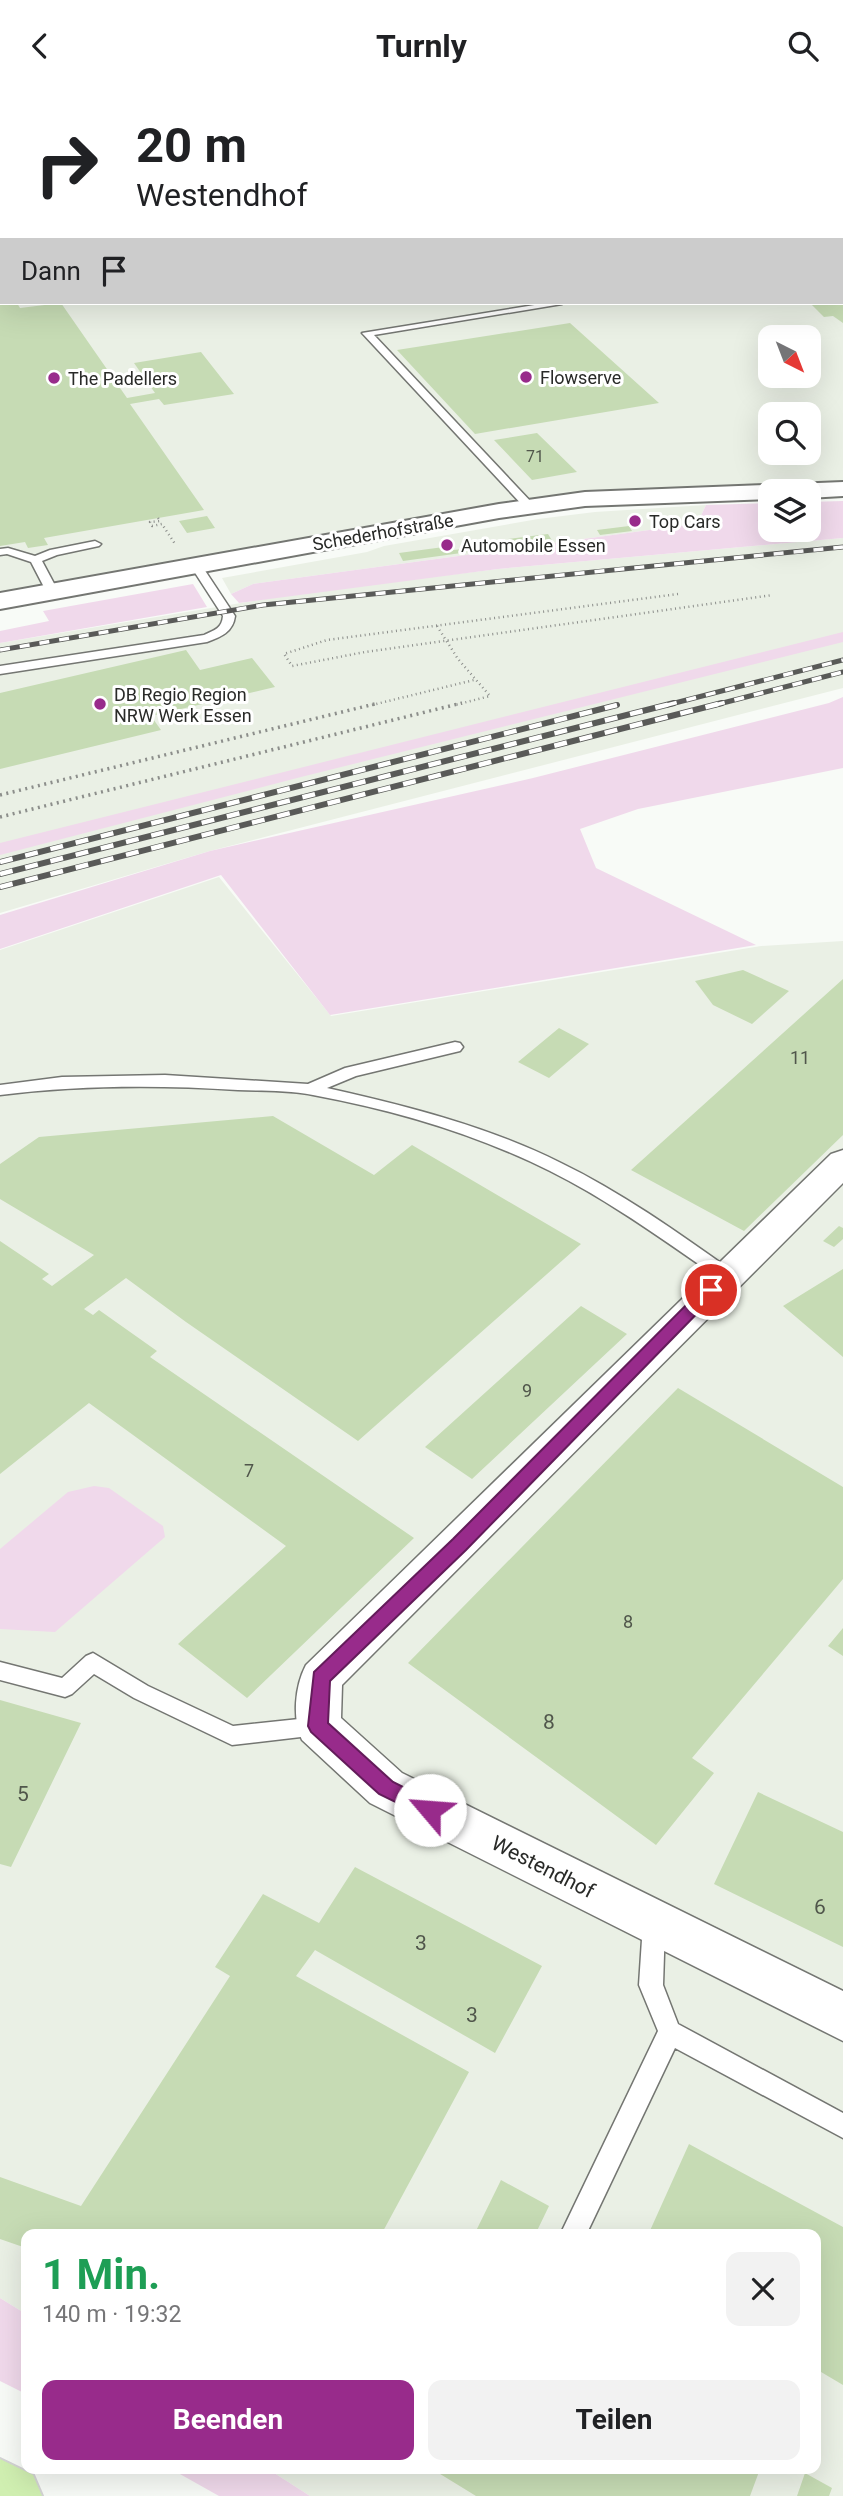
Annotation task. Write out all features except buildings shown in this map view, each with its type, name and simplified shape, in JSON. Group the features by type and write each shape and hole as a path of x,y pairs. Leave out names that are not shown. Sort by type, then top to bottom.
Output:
{"main road":[{"path":"0,2489 12,2496"}],"street":[{"path":"821,490 843,489"},
{"name":"Schederhofstraße","path":"0,601 585,499 758,492"},
{"path":"318,1726 321,1678 843,1162"},
{"name":"Westendhof","path":"318,1726 386,1788 843,2017"}],"lane":[{"path":"530,507 367,333 550,305"},
{"path":"0,552 8,551 36,560 54,552 95,544"},
{"path":"36,560 52,591"},
{"path":"0,670 190,641 221,632 228,624 229,616 196,565"},
{"path":"310,1089 351,1072 455,1047"},
{"path":"0,1090 62,1082 157,1080 310,1089 420,1114 530,1155 630,1209 726,1275"},
{"path":"0,1671 65,1688 93,1662 141,1692 232,1737 318,1726"},
{"path":"654,1923 651,1986 670,2032 843,2126"},
{"path":"576,2229 670,2032"}],"path":[{"path":"158,518 160,521 150,522 152,526 162,524 175,543"},
{"path":"678,594 327,640 284,654 292,666 446,640 773,595"},
{"path":"0,817 490,696 474,680 438,626"},
{"path":"0,795 474,680"}],"shaded area":[{"path":"0,305 843,305 843,485 821,486 821,479 758,479 758,488 583,495 0,595"},
{"path":"843,501 843,538 821,540 821,502"},
{"path":"758,503 758,542 798,542 498,569 239,603 231,594 253,584 686,525 698,522 706,505"},
{"path":"706,505 698,522 686,525 253,584 231,594 222,578 538,519 595,512"},
{"path":"843,538 843,688 210,851 0,913 0,643 301,593 498,569"},
{"path":"193,584 207,607 0,643 0,631 49,621 43,611"},
{"path":"843,632 843,642 0,855 0,843"},
{"path":"843,697 843,768 638,809 580,829 596,868 756,945 330,1015 221,875 0,949 0,915 210,851 533,778 829,703"},
{"path":"219,877 331,1016 761,946 843,941 843,2496 310,2496 276,2474 821,2474 821,2229 21,2229 21,2311 0,2298 0,950"},
{"path":"94,1486 109,1488 163,1526 165,1537 55,1632 0,1629 0,1549 68,1492"},
{"path":"0,2298 21,2311 21,2392 0,2381"},
{"path":"180,2474 276,2474 310,2496 219,2496"}],"railway":[{"path":"0,650 263,605 843,547"},
{"path":"667,705 843,660"},
{"path":"715,705 843,672"},
{"path":"0,874 674,703"},
{"path":"0,887 722,703"},
{"path":"0,862 617,705"}],"place":[{"name":"Flowserve","path":"526,377"},
{"name":"The Padellers","path":"54,378"},
{"name":"Top Cars","path":"635,521"},
{"name":"Automobile Essen","path":"447,545"},
{"name":"DB Regio Region NRW Werk Essen","path":"100,704"}],"route":[{"path":"430,1810 386,1788 318,1726 321,1678 459,1544 711,1290"}]}
